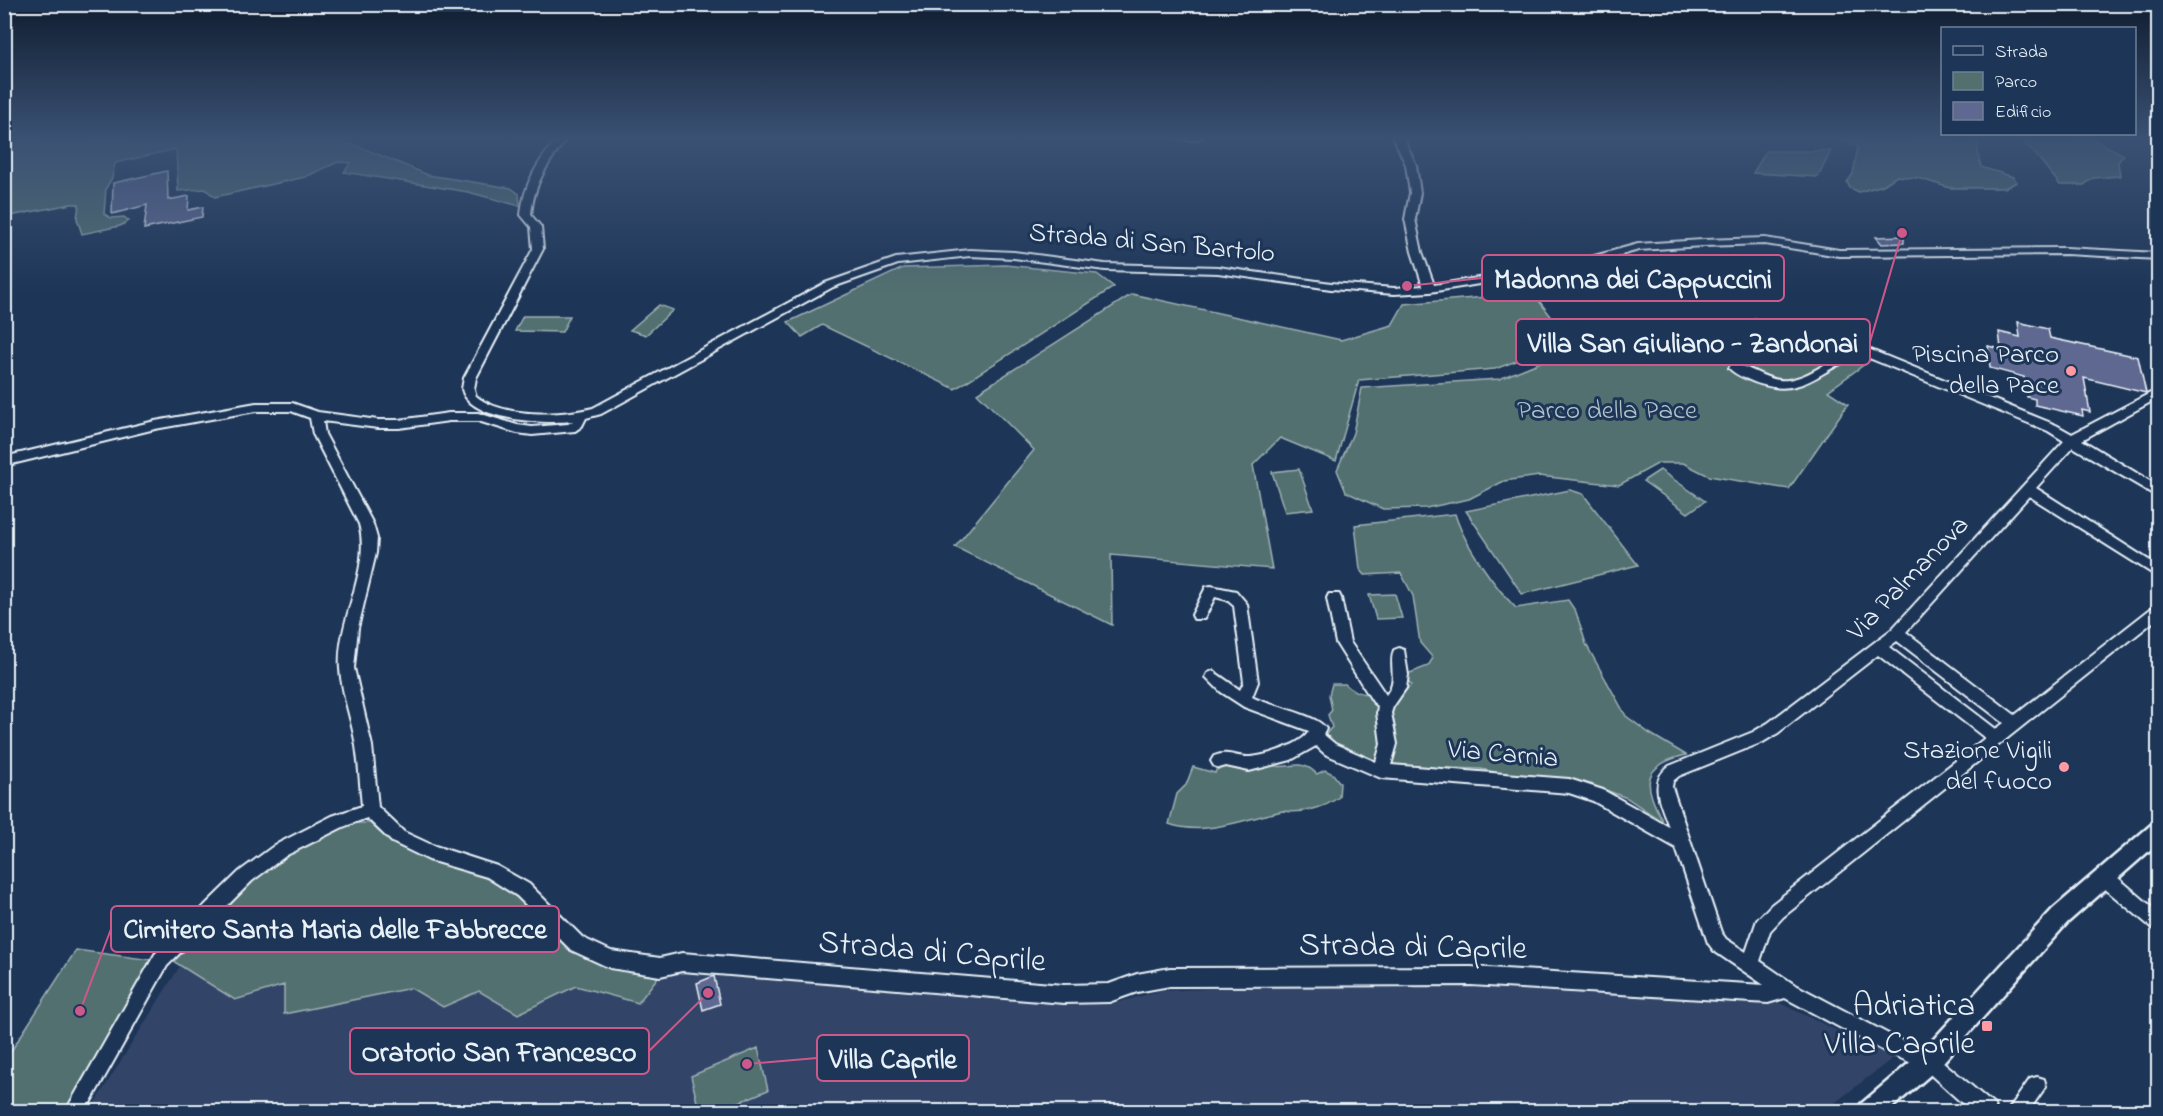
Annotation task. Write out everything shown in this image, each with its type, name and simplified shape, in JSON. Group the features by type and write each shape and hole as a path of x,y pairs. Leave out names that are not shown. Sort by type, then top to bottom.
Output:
{"main road":[{"path":"1869,1112 1929,1061 2031,947 2104,877 2158,831"}],"street":[{"name":"Strada di San Bartolo","path":"529,189 526,215 536,227 538,249 470,378 467,389 470,398 481,405 516,416 554,418 581,416 597,411 828,285 896,261 970,253 1014,255 1105,267 1218,270 1342,287 1394,291 1430,289 1566,267 1638,247 1703,243 1765,241 1839,253 2066,251 2158,256"},
{"path":"1414,189 1410,214 1411,226 1416,252 1430,289"},
{"path":"1735,368 1775,384 1791,385 1850,356 1862,352 1870,354 2038,422 2158,492"},
{"name":"Via Palmanova","path":"1683,843 1664,787 1666,777 1674,771 1773,728 1879,648 1897,633 2072,440 2158,393"},
{"path":"4,462 155,425 245,409 292,407 316,416 378,424 472,417 517,429 544,432 571,428 578,423 581,416"},
{"path":"74,1112 161,960 246,876 281,850 338,821 370,810 364,746 347,668 351,628 369,553 370,538 366,524 319,434 316,416"},
{"path":"2028,489 2158,572"},
{"path":"1199,615 1211,591 1231,595 1240,604 1251,682 1244,699 1235,695 1213,677"},
{"path":"1334,598 1343,643 1378,698 1386,705"},
{"path":"1750,964 1763,926 1777,911 2158,611"},
{"path":"1897,633 2015,723"},
{"path":"1879,648 1996,738"},
{"path":"1381,771 1389,744 1383,713 1386,705 1395,698 1400,685 1399,654"},
{"name":"Via Carnia","path":"1244,699 1274,713 1299,718 1311,724 1318,729 1315,736 1330,749 1381,771 1569,786 1597,795 1683,843"},
{"path":"1219,761 1226,759 1249,764 1274,759 1303,747 1315,736"},
{"name":"Strada di Caprile","path":"370,810 398,837 429,852 491,872 523,890 577,944 610,959 660,968 682,962 1064,994 1109,993 1137,983 1170,977 1472,975 1768,993 1786,989"},
{"path":"1683,843 1714,937 1727,952 1750,964 1786,989 1890,1045 1929,1061 1987,1112"},
{"path":"2104,877 2158,922"},
{"path":"2016,1112 2037,1086"}],"shaded area":[{"path":"180,966 235,1000 285,984 285,1014 411,988 443,1007 479,991 518,1014 576,986 638,1003 658,977 684,969 799,976 1115,1003 1160,991 1246,987 1500,988 1780,1003 1893,1058 1823,1112 89,1112"}],"green space":[{"path":"5,189 106,189 104,214 111,218 124,217 129,221 120,226 82,234 77,219 79,204 5,217"},
{"path":"178,189 204,189 178,191"},
{"path":"205,189 251,189 215,197"},
{"path":"450,189 512,189 519,194 520,206"},
{"path":"1852,189 1869,189 1859,192"},
{"path":"1005,265 1097,274 1114,287 955,389 822,325 802,337 788,322 903,268"},
{"path":"1533,293 1570,341 1495,369 1359,380 1336,461 1280,438 1253,465 1272,569 1111,555 1112,625 955,547 1034,450 977,393 1132,294 1341,340 1392,325 1404,304"},
{"path":"659,305 673,310 646,335 630,330"},
{"path":"523,316 570,316 562,332 515,331"},
{"path":"1755,318 1781,330 1758,354 1732,342"},
{"name":"Parco della Pace","path":"1686,328 1717,338 1755,358 1803,333 1852,342 1876,351 1869,361 1828,391 1848,404 1789,489 1709,476 1683,463 1659,463 1619,485 1539,476 1504,481 1469,499 1426,508 1383,509 1346,492 1337,470 1353,433 1362,388 1499,379 1580,346 1580,338 1628,343 1643,334"},
{"path":"1299,469 1313,509 1285,512 1272,472"},
{"path":"1660,470 1705,501 1688,513 1643,481"},
{"path":"1570,490 1583,494 1638,565 1522,594 1466,511"},
{"path":"1455,514 1465,538 1481,564 1516,608 1568,600 1576,612 1586,644 1626,716 1686,755 1660,765 1653,771 1650,779 1652,797 1663,822 1627,798 1584,782 1481,769 1378,766 1339,747 1325,735 1332,727 1328,715 1332,710 1329,695 1332,684 1345,684 1365,694 1381,695 1404,692 1411,685 1405,675 1428,666 1433,658 1420,643 1413,596 1401,573 1365,575 1360,569 1355,525"},
{"path":"1395,594 1402,618 1376,619 1369,595"},
{"path":"1269,763 1279,766 1304,766 1317,774 1325,770 1333,774 1340,783 1339,797 1312,809 1297,812 1283,811 1226,825 1197,828 1169,824 1177,794 1186,785 1193,767 1215,773 1217,768 1224,764"},
{"path":"354,823 370,823 383,835 412,852 476,874 503,887 562,941 591,961 658,977 638,1003 576,986 518,1014 479,991 443,1007 411,988 284,1014 284,985 235,1000 173,961 221,908 263,870 303,845"},
{"path":"76,950 152,960 65,1111 5,1111 4,1062"},
{"path":"758,1048 768,1090 718,1111 699,1111 691,1076"}],"building":[{"path":"113,189 168,189 168,200 189,196 188,210 203,207 202,217 144,229 147,205 112,214"},
{"path":"1904,236 1904,243 1882,244 1876,237"},
{"name":"Piscina Parco della Pace","path":"2018,322 2048,329 2050,338 2138,357 2146,393 2084,378 2090,412 2082,410 2083,416 2035,405 2035,399 2027,397 2024,377 1990,368 1988,346 2001,349 1999,332 2020,337"},
{"path":"714,976 720,1004 703,1010 697,983"}],"place":[{"name":"Villa San Giuliano - Zandonai","path":"1902,233"},
{"name":"Madonna dei Cappuccini","path":"1407,286"},
{"name":"Piscina Parco della Pace","path":"2071,371"},
{"name":"Stazione Vigili del fuoco","path":"2064,767"},
{"name":"Oratorio San Francesco","path":"708,993"},
{"name":"Cimitero Santa Maria delle Fabbrecce","path":"80,1011"},
{"name":"Adriatica Villa Caprile","path":"1987,1026"},
{"name":"Villa Caprile","path":"747,1064"}]}
